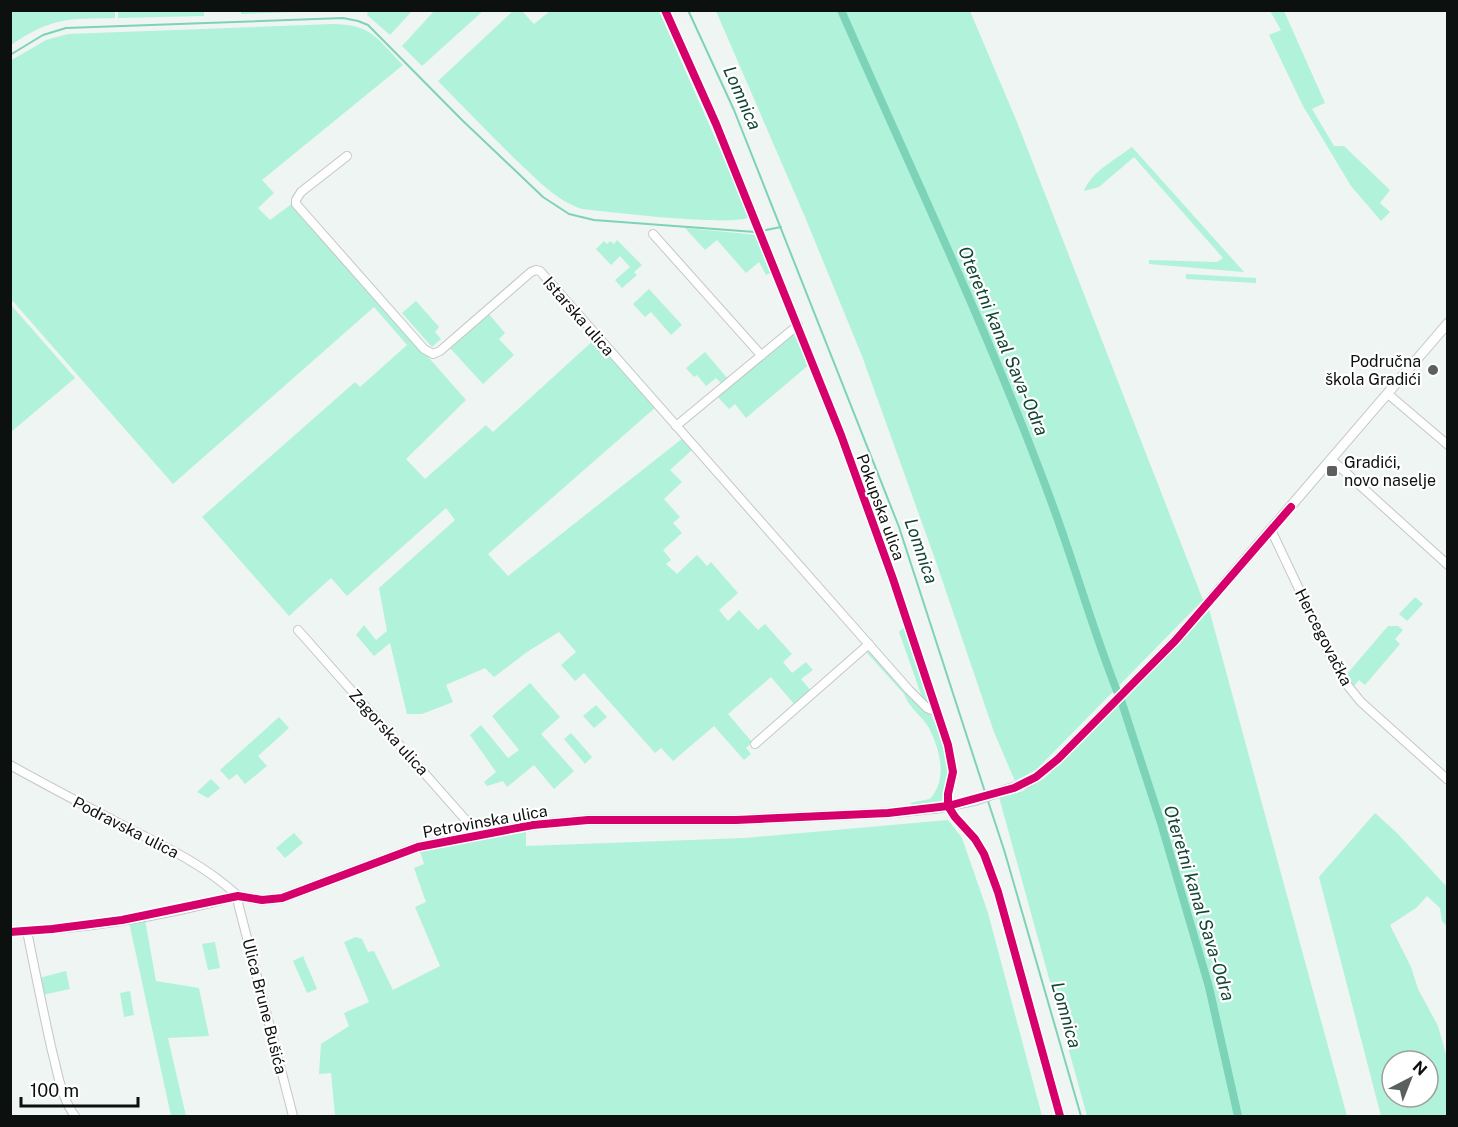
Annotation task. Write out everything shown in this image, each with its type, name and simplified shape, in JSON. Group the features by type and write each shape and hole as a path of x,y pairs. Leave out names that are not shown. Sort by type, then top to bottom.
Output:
{"street":[{"name":"Pokupska ulica","path":"665,10 716,124 842,435 893,579 953,765 948,806"},
{"name":"Istarska ulica","path":"348,156 302,192 296,204 429,353 440,351 450,344 487,309 536,270 544,275 869,645 922,703 937,712"},
{"path":"654,234 760,355"},
{"name":"Petrovinska ulica","path":"10,932 122,920 238,896 262,900 282,897 351,873 400,852 533,825 567,821 736,820 888,813 948,806 1004,792 1036,777 1058,759 1175,641 1447,324"},
{"path":"676,426 798,325"},
{"path":"1389,394 1448,445"},
{"path":"1332,460 1448,565"},
{"name":"Hercegovačka","path":"1271,530 1347,686 1361,702 1448,780"},
{"name":"Zagorska ulica","path":"298,630 479,835"},
{"path":"755,744 869,645"},
{"name":"Podravska ulica","path":"10,765 185,857 224,883 238,896"},
{"path":"948,806 984,854 998,892 1060,1116"},
{"name":"Ulica Brune Bušića","path":"238,896 293,1116"},
{"path":"27,931 61,1088 75,1116"}],"green space":[{"path":"11,10 115,11 115,18 60,21 38,29 11,45"},
{"path":"241,10 326,10 326,11 241,14"},
{"path":"368,10 412,11 390,35 367,15"},
{"path":"435,10 483,11 422,66 402,46"},
{"path":"118,11 204,11 204,16 118,18"},
{"path":"513,11 522,11 534,24 550,11 659,11 750,217 739,220 696,220 582,209 563,200 547,188 438,81"},
{"path":"716,11 970,11 1017,122 1203,600 1036,770 1015,781 994,732 862,356"},
{"path":"1270,11 1284,11 1325,103 1312,109 1334,146 1344,146 1390,190 1380,203 1390,212 1381,221 1351,186 1303,106 1269,35 1281,30"},
{"path":"332,24 365,30 380,41 403,65 262,180 274,193 258,208 270,220 293,203 466,400 406,459 425,479 486,425 493,432 595,339 656,407 488,554 508,576 683,438 693,449 670,470 682,482 664,499 680,517 673,523 682,533 663,550 671,560 666,564 677,574 697,555 707,566 711,562 738,593 719,610 728,621 739,610 758,630 765,624 792,654 783,662 792,673 806,662 813,670 801,679 811,691 795,705 771,677 728,714 752,742 746,748 751,754 744,760 714,726 673,761 661,748 655,753 584,673 575,681 561,665 576,652 559,632 494,677 485,668 446,685 453,702 422,714 407,714 390,643 374,656 356,635 364,625 376,640 387,631 379,588 455,520 446,508 347,596 331,578 289,616 202,517 355,382 360,387 407,345 374,307 173,484 11,299 10,61 46,40 68,34"},
{"path":"1132,147 1244,272 1149,264 1149,260 1217,262 1223,258 1134,157 1099,187 1084,191 1098,172"},
{"path":"685,228 758,235 773,272 766,275 759,262 746,273 717,240 705,250"},
{"path":"617,240 642,265 634,272 637,275 622,288 615,280 630,267 620,256 611,265 596,249 604,241 607,244 610,241 614,244"},
{"path":"1186,274 1256,278 1256,283 1186,279"},
{"path":"649,289 682,325 671,335 651,312 645,317 633,304"},
{"path":"416,301 439,327 435,332 441,339 432,347 402,313"},
{"path":"11,305 75,378 10,432"},
{"path":"488,313 505,333 499,339 514,355 483,384 450,348"},
{"path":"791,334 798,335 811,363 746,418 735,404 729,409 716,395"},
{"path":"705,352 728,379 722,384 716,378 706,386 697,375 694,377 686,368"},
{"path":"1415,597 1423,604 1407,621 1399,614"},
{"path":"1209,609 1347,1116 1087,1116 999,797 1023,791 1045,778"},
{"path":"905,626 930,702 928,705 923,700 899,632"},
{"path":"1388,626 1398,626 1403,630 1395,639 1400,644 1365,685 1359,680 1354,686 1347,674"},
{"path":"871,650 934,719 946,749 950,771 941,803 913,807 910,803 930,799 936,791 940,774 939,755 929,728 909,704 904,694 867,653"},
{"path":"530,683 560,717 541,734 574,771 554,789 534,765 507,787 503,781 487,786 484,782 496,772 470,735 481,725 508,758 519,750 492,716"},
{"path":"596,705 607,717 594,728 583,716"},
{"path":"279,717 289,728 258,756 267,766 245,784 237,774 229,780 220,770"},
{"path":"571,733 592,757 585,764 564,739"},
{"path":"211,779 220,788 208,798 197,792"},
{"path":"1375,813 1397,833 1447,887 1447,927 1442,921 1440,908 1427,896 1416,908 1390,925 1411,967 1418,989 1438,1026 1447,1058 1447,1116 1381,1116 1319,877"},
{"path":"948,820 962,838 988,913 1042,1116 335,1116 331,1073 319,1074 321,1044 349,1026 344,1013 369,1002 344,942 356,937 362,939 368,952 374,951 393,990 440,966 415,907 426,902 414,868 424,864 420,851 526,830 526,846 745,838"},
{"path":"294,833 303,843 285,858 276,848"},
{"path":"145,920 156,981 199,988 209,1036 168,1038 186,1116 171,1116 129,922"},
{"path":"215,942 220,968 208,970 202,944"},
{"path":"303,956 317,989 307,993 293,961"},
{"path":"66,971 70,989 43,995 39,978"},
{"path":"130,991 134,1015 124,1017 120,993"}],"waterway":[{"name":"Lomnica","path":"688,10 734,110 899,527 985,792"},
{"name":"Oteretni kanal Sava-Odra","path":"841,10 1002,374 1050,498 1117,691"},
{"path":"10,55 43,35 66,28 343,18 358,21 368,25 462,120 543,197 569,214 594,220 755,232"},
{"path":"766,230 781,227"},
{"name":"Oteretni kanal Sava-Odra","path":"1121,700 1161,823 1209,987 1238,1116"},
{"name":"Lomnica","path":"987,798 1081,1116"}],"cycle path":[{"path":"665,10 716,124 841,435 893,579 948,745 953,772 948,806 984,854 998,892 1060,1116"},
{"path":"10,932 122,920 238,896 262,900 282,898 418,847 533,825 588,820 736,820 888,813 948,806 1014,788 1036,777 1058,759 1175,641 1291,507"}],"place":[{"name":"Područna škola Gradići","path":"1433,370"},
{"name":"Gradići, novo naselje","path":"1332,471"}]}
